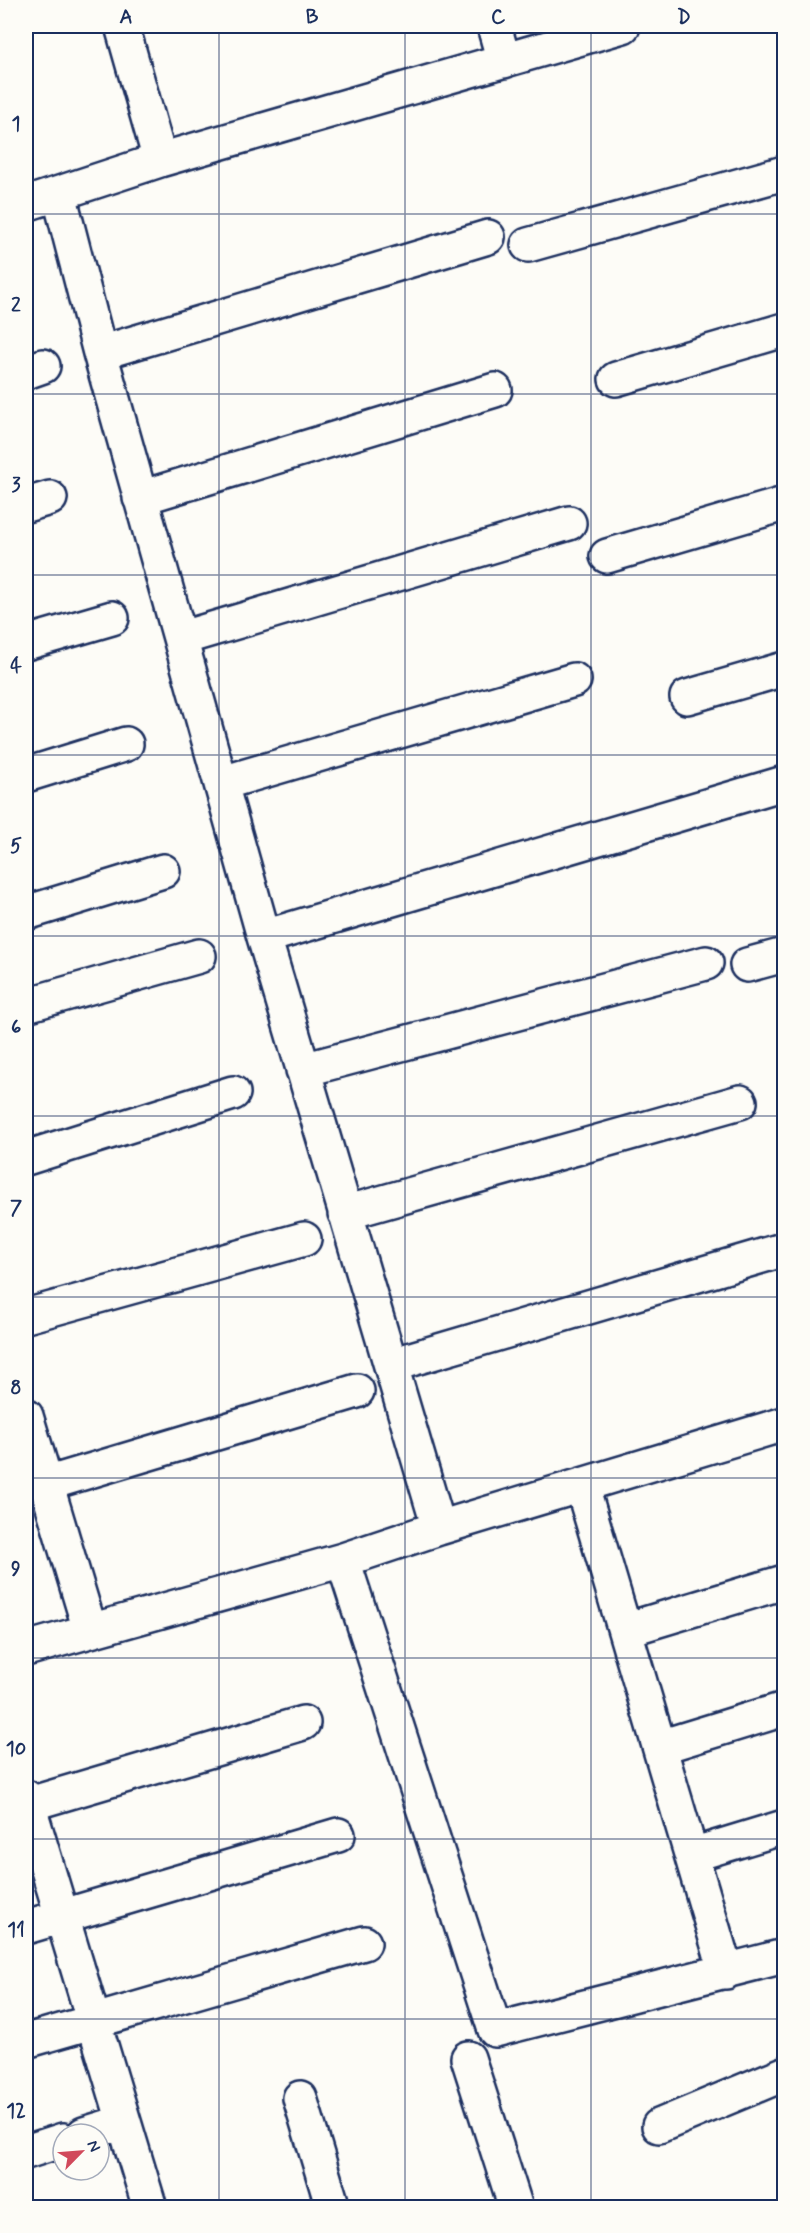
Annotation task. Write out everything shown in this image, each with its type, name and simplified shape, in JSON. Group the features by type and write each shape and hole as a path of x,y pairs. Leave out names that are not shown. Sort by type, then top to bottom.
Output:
{"street":[{"path":"122,26 160,160"},
{"path":"494,26 504,61"},
{"path":"26,204 160,160 623,26"},
{"path":"528,245 784,173"},
{"path":"59,194 140,498 182,638 264,937 439,1528"},
{"path":"100,353 488,237"},
{"path":"616,379 784,330"},
{"path":"140,498 495,390"},
{"path":"607,556 784,504"},
{"path":"182,638 569,523"},
{"path":"26,643 112,618"},
{"path":"687,697 784,669"},
{"path":"222,783 574,680"},
{"path":"26,774 126,744"},
{"path":"264,937 784,783"},
{"path":"26,913 163,871"},
{"path":"747,965 784,955"},
{"path":"26,1005 199,956"},
{"path":"303,1070 706,963"},
{"path":"26,1158 233,1094"},
{"path":"345,1213 740,1102"},
{"path":"26,1316 304,1239"},
{"path":"391,1365 779,1251"},
{"path":"46,1484 357,1391"},
{"path":"26,1416 90,1630"},
{"path":"26,1649 343,1560 439,1528 784,1424"},
{"path":"582,1486 726,1972"},
{"path":"343,1560 495,2030 784,1956"},
{"path":"625,1630 784,1582"},
{"path":"660,1748 784,1709"},
{"path":"150,2208 26,1802 303,1723"},
{"path":"692,1855 784,1827"},
{"path":"26,1927 338,1835"},
{"path":"26,2042 364,1942"},
{"path":"468,2058 516,2208"},
{"path":"659,2126 784,2074"},
{"path":"300,2098 333,2208"},
{"path":"111,2126 123,2122"},
{"path":"26,2152 51,2144"}]}
